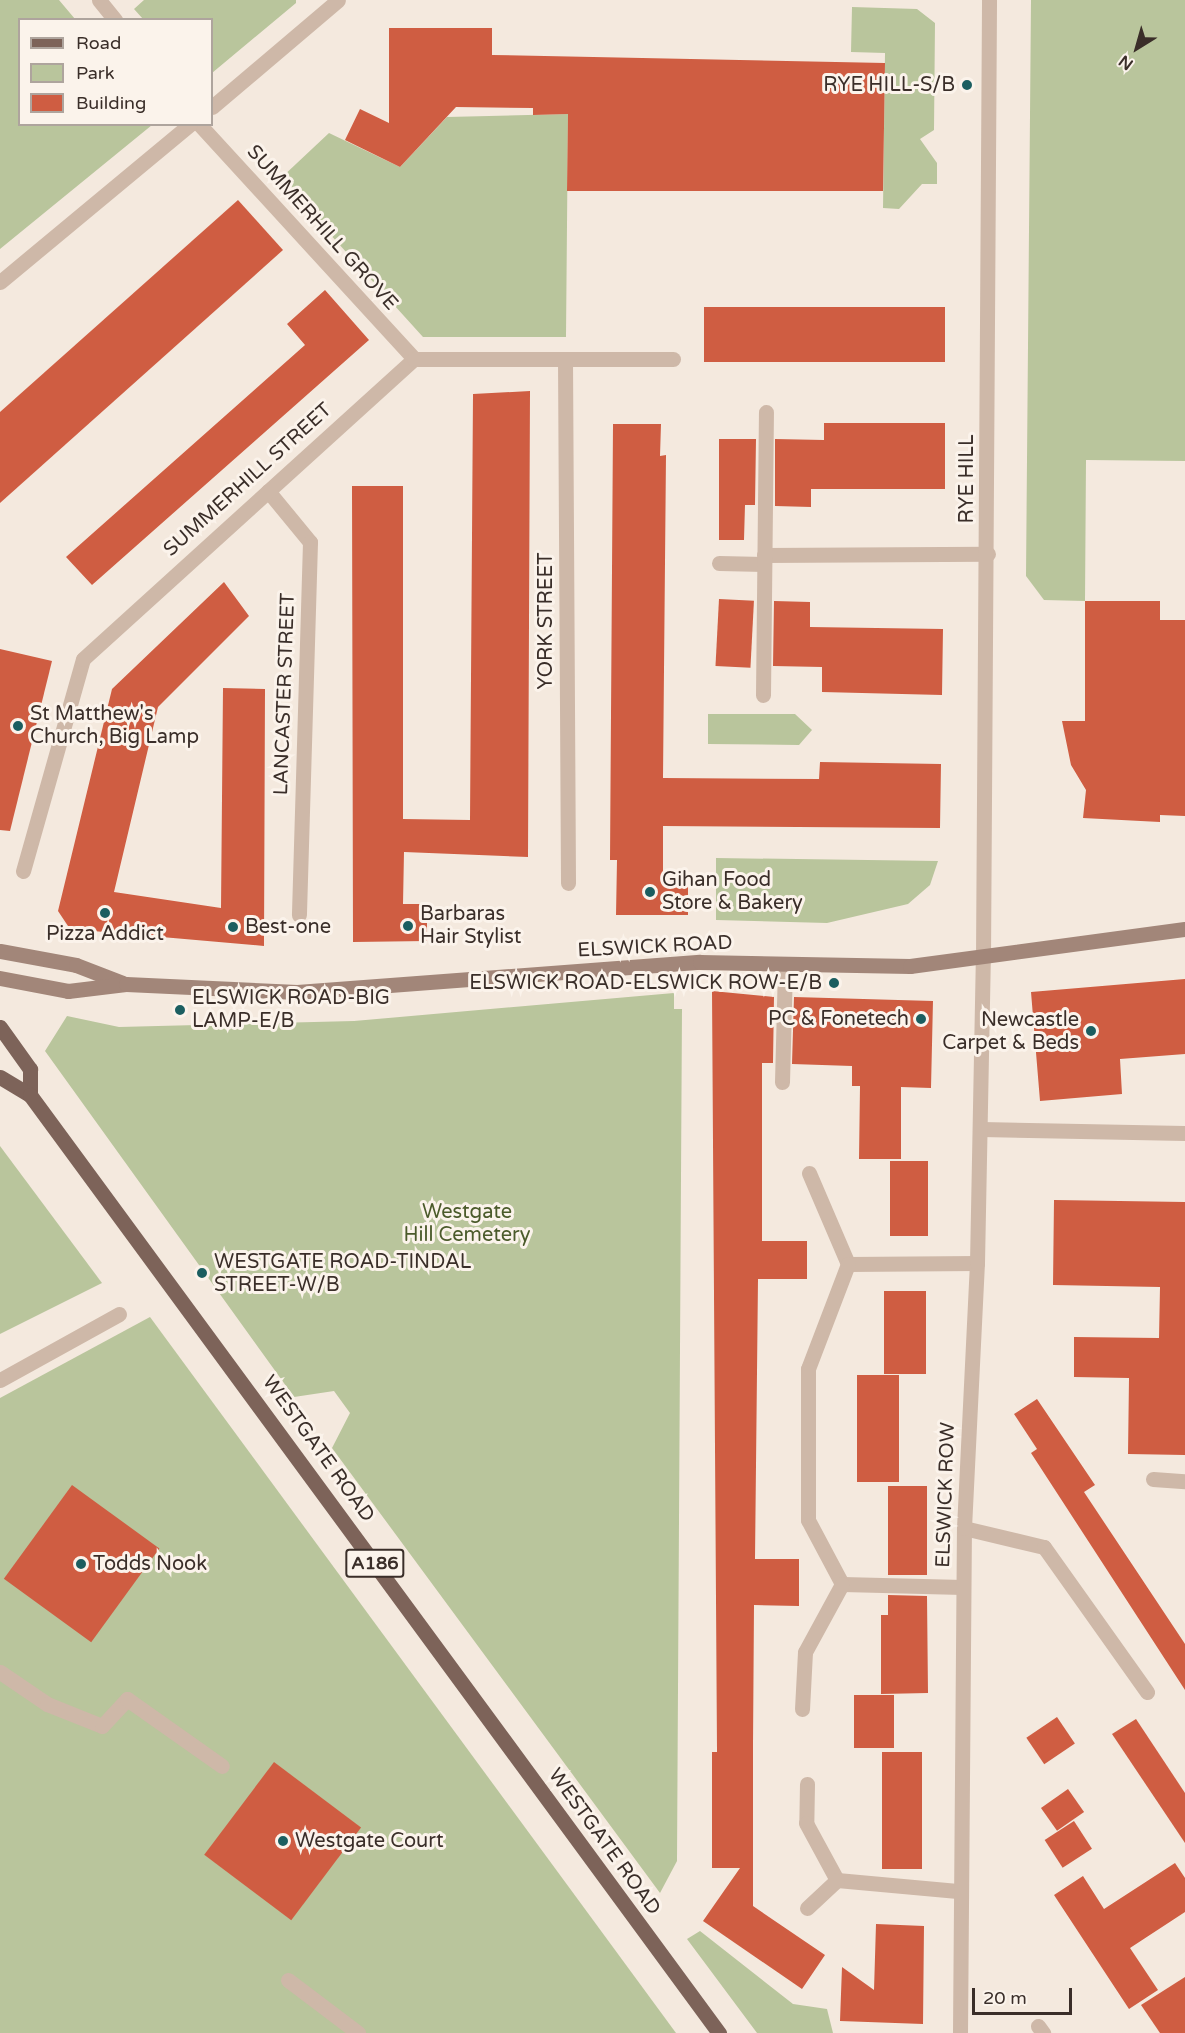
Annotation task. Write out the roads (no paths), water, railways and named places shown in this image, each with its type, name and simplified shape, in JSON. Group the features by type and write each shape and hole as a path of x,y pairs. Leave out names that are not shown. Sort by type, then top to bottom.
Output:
{"main road":[{"name":"ELSWICK ROAD","path":"0,978 68,991 126,984 297,992 689,963 910,966 983,959 1185,929"},
{"name":"ELSWICK ROAD","path":"0,951 76,965 126,984"},
{"path":"0,1027 30,1069 30,1095"},
{"name":"WESTGATE ROAD","path":"0,1077 30,1095 719,2033"}],"street":[{"path":"99,0 113,18"},
{"path":"213,106 339,0"},
{"name":"RYE HILL","path":"983,959 988,554 989,0"},
{"path":"0,282 188,126"},
{"name":"SUMMERHILL GROVE","path":"201,126 414,359"},
{"path":"414,359 673,359"},
{"name":"SUMMERHILL STREET","path":"23,871 82,659 414,359"},
{"name":"YORK STREET","path":"565,359 568,883"},
{"path":"763,695 766,412"},
{"name":"LANCASTER STREET","path":"268,491 310,542 299,915"},
{"path":"719,563 764,559 988,554"},
{"name":"ELSWICK ROW","path":"960,2033 958,1891 964,1528 977,1263 983,959"},
{"path":"782,1082 785,964"},
{"path":"981,1129 1185,1133"},
{"path":"809,1173 848,1264 807,1369 808,1520 842,1584"},
{"path":"848,1264 977,1263"},
{"path":"0,1380 119,1314"},
{"path":"1153,1479 1185,1480"},
{"path":"964,1528 1044,1546 1147,1692"},
{"path":"842,1584 963,1587"},
{"path":"802,1709 805,1652 842,1584"},
{"path":"0,1672 47,1704 102,1725 126,1699 222,1766"},
{"path":"807,1784 806,1823 837,1881"},
{"path":"807,1908 837,1881 958,1891"},
{"path":"288,1980 358,2033"}],"place":[{"name":"RYE HILL-S/B","path":"967,85"},
{"name":"St Matthew's Church, Big Lamp","path":"18,726"},
{"name":"Gihan Food Store & Bakery","path":"650,892"},
{"name":"Pizza Addict","path":"105,913"},
{"name":"Barbaras Hair Stylist","path":"408,926"},
{"name":"Best-one","path":"233,927"},
{"name":"ELSWICK ROAD-ELSWICK ROW-E/B","path":"834,983"},
{"name":"ELSWICK ROAD-BIG LAMP-E/B","path":"180,1010"},
{"name":"PC & Fonetech","path":"921,1019"},
{"name":"Newcastle Carpet & Beds","path":"1091,1031"},
{"name":"WESTGATE ROAD-TINDAL STREET-W/B","path":"202,1273"},
{"name":"Todds Nook","path":"81,1564"},
{"name":"Westgate Court","path":"283,1841"}],"park label":[{"name":"Westgate Hill Cemetery","path":"467,1224"}]}
